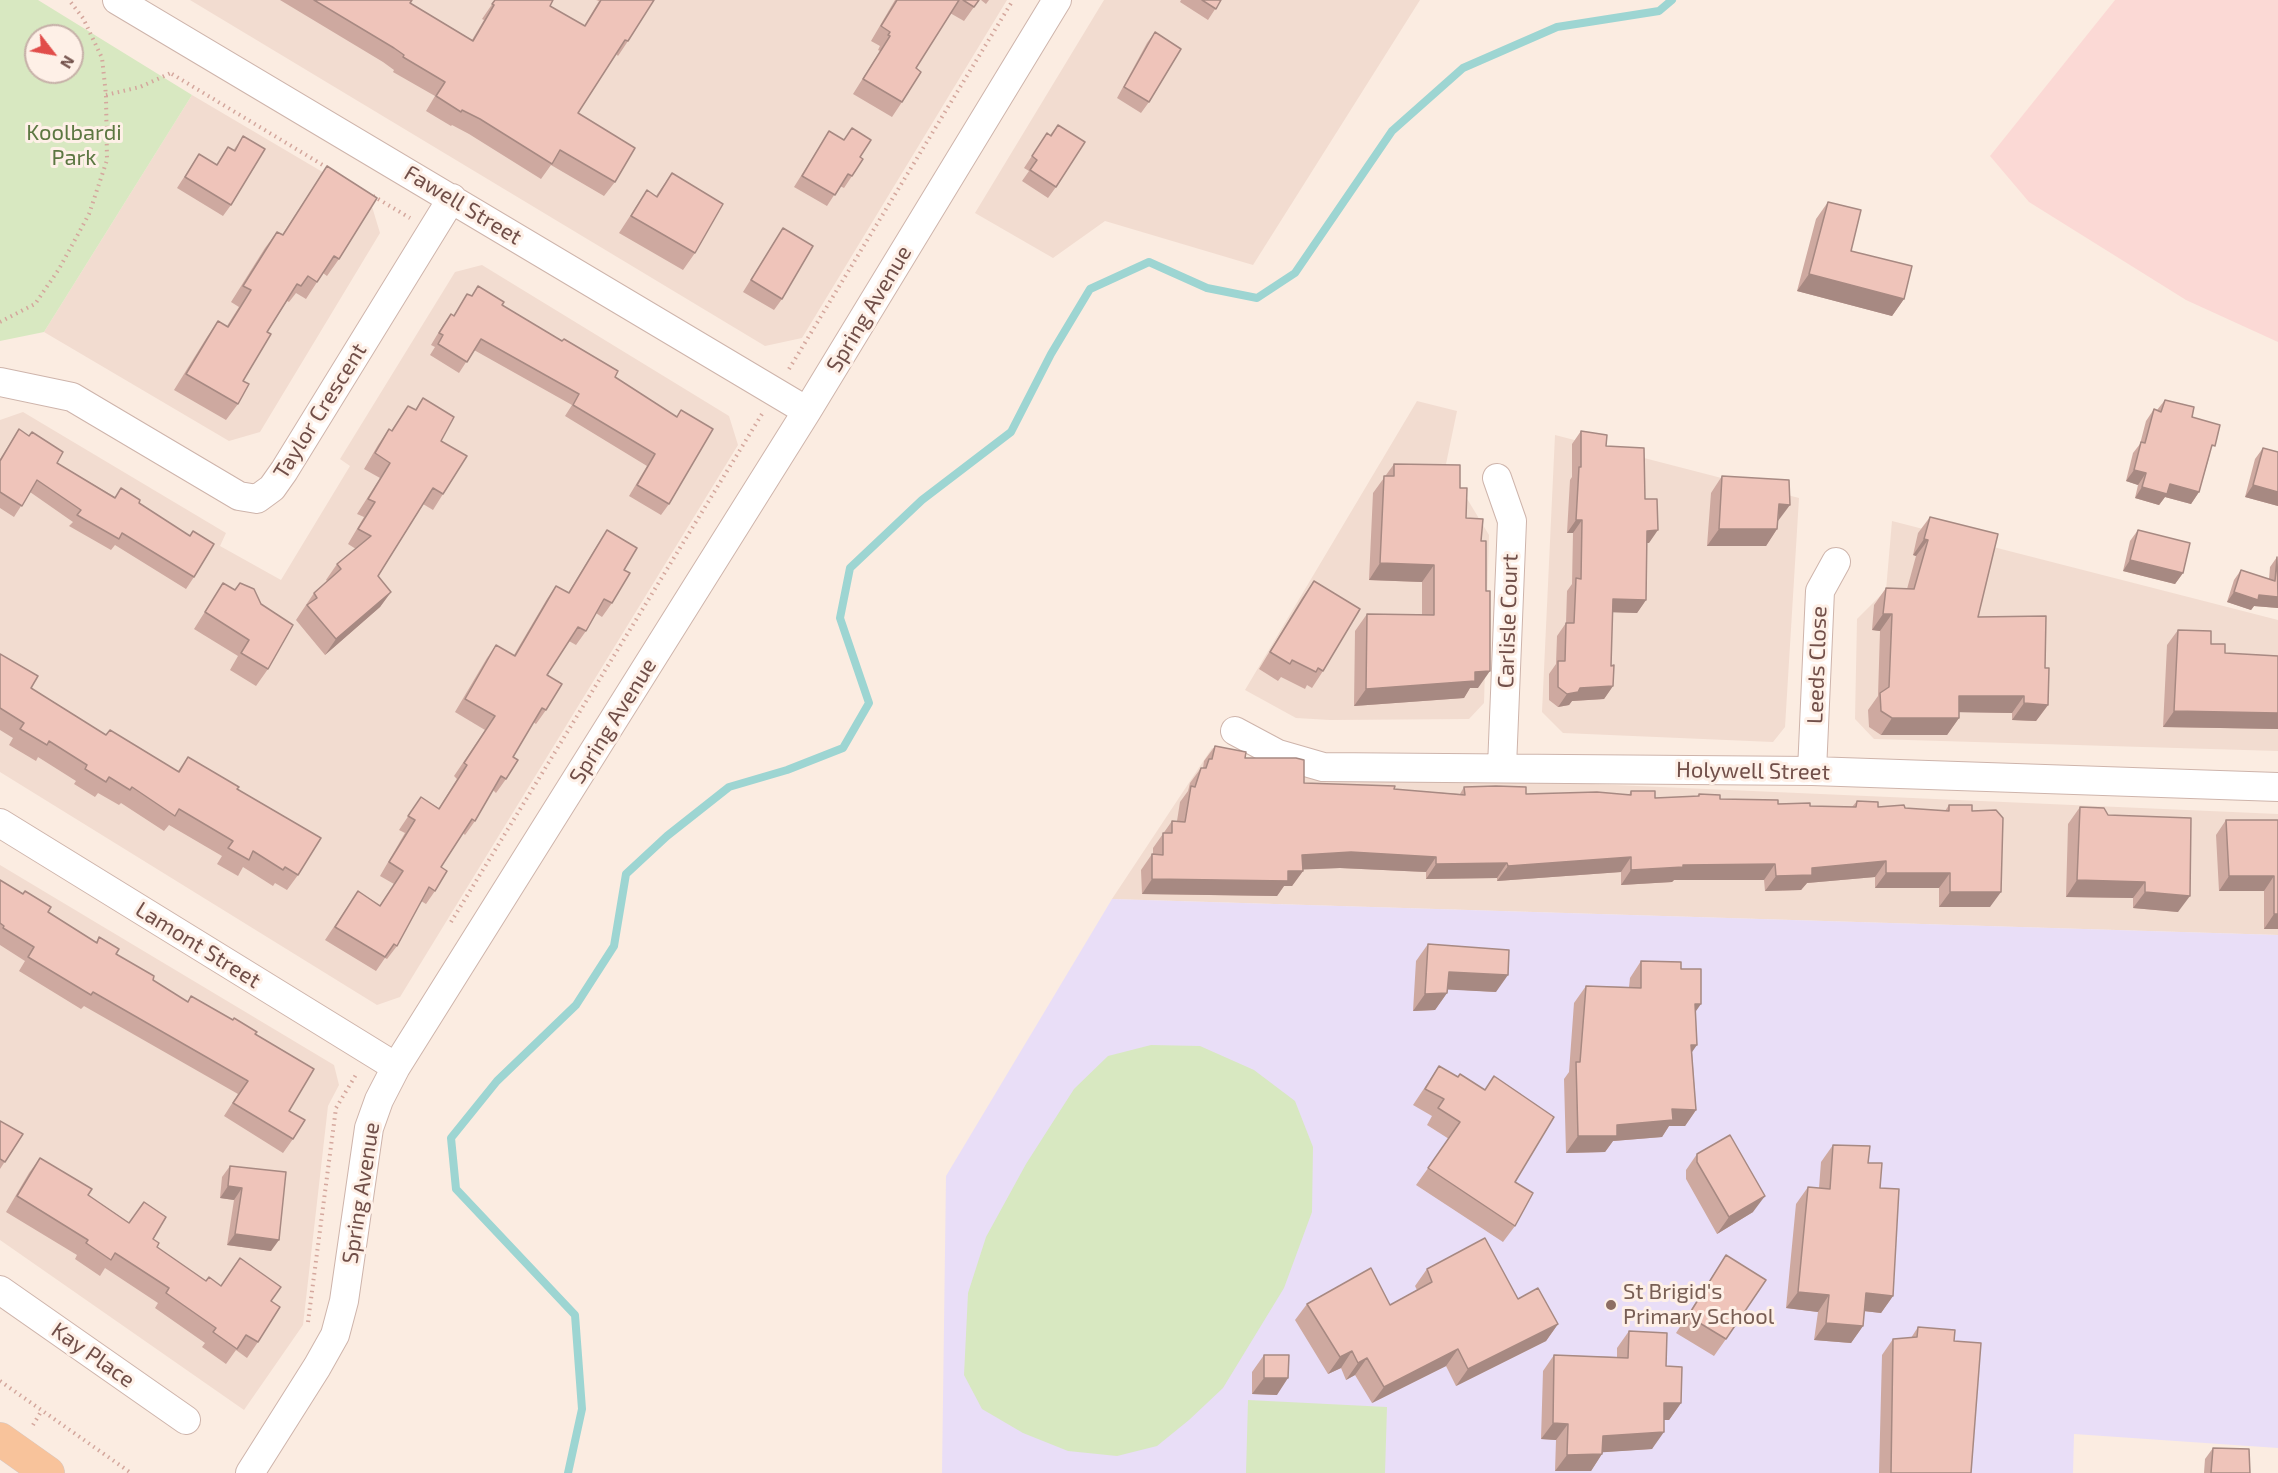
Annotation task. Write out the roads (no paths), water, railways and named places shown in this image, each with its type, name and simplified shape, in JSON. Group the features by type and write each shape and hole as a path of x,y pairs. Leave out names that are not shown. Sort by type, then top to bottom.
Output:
{"main road":[{"path":"0,1439 48,1473"}],"street":[{"name":"Fawell Street","path":"117,0 807,411"},
{"name":"Spring Avenue","path":"250,1473 335,1335 344,1301 369,1128 379,1100 396,1067 807,411 1057,0"},
{"name":"Taylor Crescent","path":"0,382 72,397 239,496 257,500 272,488 285,471 452,198"},
{"name":"Carlisle Court","path":"1497,478 1512,521 1502,768"},
{"name":"Leeds Close","path":"1812,771 1820,591 1836,562"},
{"name":"Holywell Street","path":"1235,731 1278,754 1323,767 1812,771 2278,787"},
{"name":"Lamont Street","path":"0,823 396,1067"},
{"name":"Kay Place","path":"0,1290 186,1420"}],"waterway":[{"path":"568,1473 582,1409 575,1315 456,1189 451,1138 497,1081 576,1005 614,946 626,874 667,836 729,787 787,770 843,748 869,703 840,618 850,568 922,500 1011,432 1051,354 1090,289 1149,262 1207,288 1257,298 1295,273 1392,131 1463,68 1557,27 1659,11 1672,0"}],"place":[{"name":"St Brigid's Primary School","path":"1611,1305"}],"park label":[{"name":"Koolbardi Park","path":"74,146"}]}
